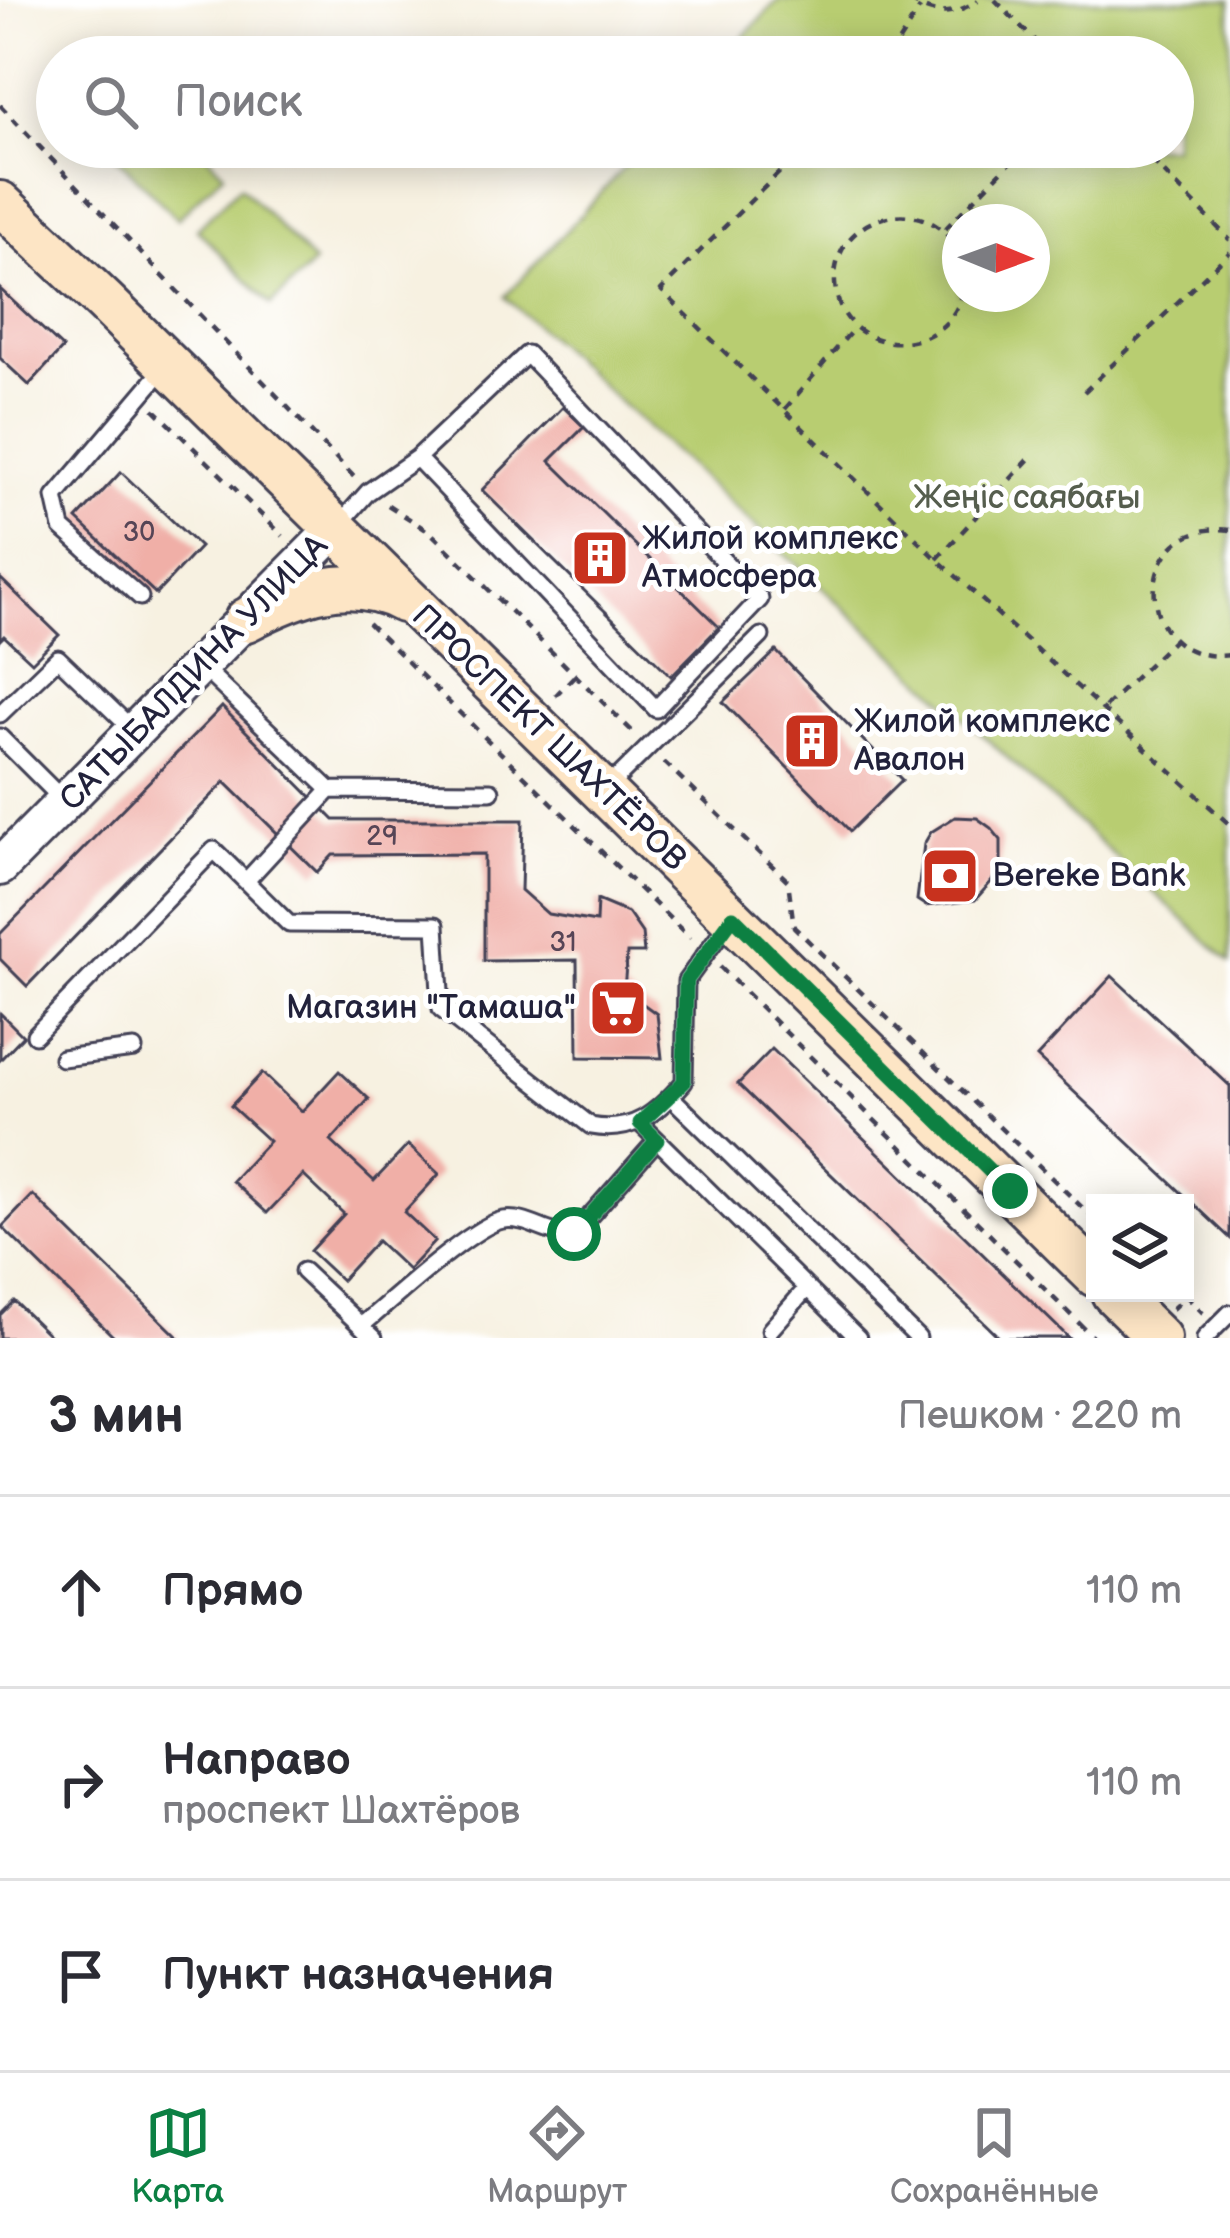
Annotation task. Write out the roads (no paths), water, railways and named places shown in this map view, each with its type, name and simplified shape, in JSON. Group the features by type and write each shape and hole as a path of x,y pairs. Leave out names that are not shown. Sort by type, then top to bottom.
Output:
{"main road":[{"name":"ПРОСПЕКТ ШАХТЁРОВ","path":"0,203 1086,1266"},
{"path":"246,620 286,599 323,588 356,586 416,607"},
{"path":"1132,1302 1169,1320"}],"street":[{"name":"САТЫБАЛДИНА УЛИЦА","path":"0,867 335,529"}],"lane":[{"path":"335,529 368,492 417,458 527,355 760,599 656,710 417,458"},
{"path":"140,597 62,527 56,497 167,364"},
{"path":"604,791 761,636"},
{"path":"0,714 58,658 136,733"},
{"path":"201,666 330,790 491,791"},
{"path":"0,737 67,803"},
{"path":"245,881 330,790"},
{"path":"35,1035 214,850 289,925 436,926 440,1009 591,1126 615,1130 640,1123 684,1082 686,981 733,917"},
{"path":"62,1058 134,1049"},
{"path":"671,1097 918,1338"},
{"path":"640,1123 858,1338"},
{"path":"303,1271 367,1332 480,1230 505,1219 538,1226 559,1237 574,1234 657,1140"},
{"path":"770,1330 807,1288"},
{"path":"1205,1338 1230,1313"}],"place":[{"name":"Жилой комплекс Атмосфера","path":"600,558"},
{"name":"Жилой комплекс Авалон","path":"812,741"},
{"name":"Bereke Bank","path":"950,876"},
{"name":"Магазин \"Тамаша\"","path":"618,1008"}],"park label":[{"name":"Жеңіс саябағы","path":"1027,498"}]}
